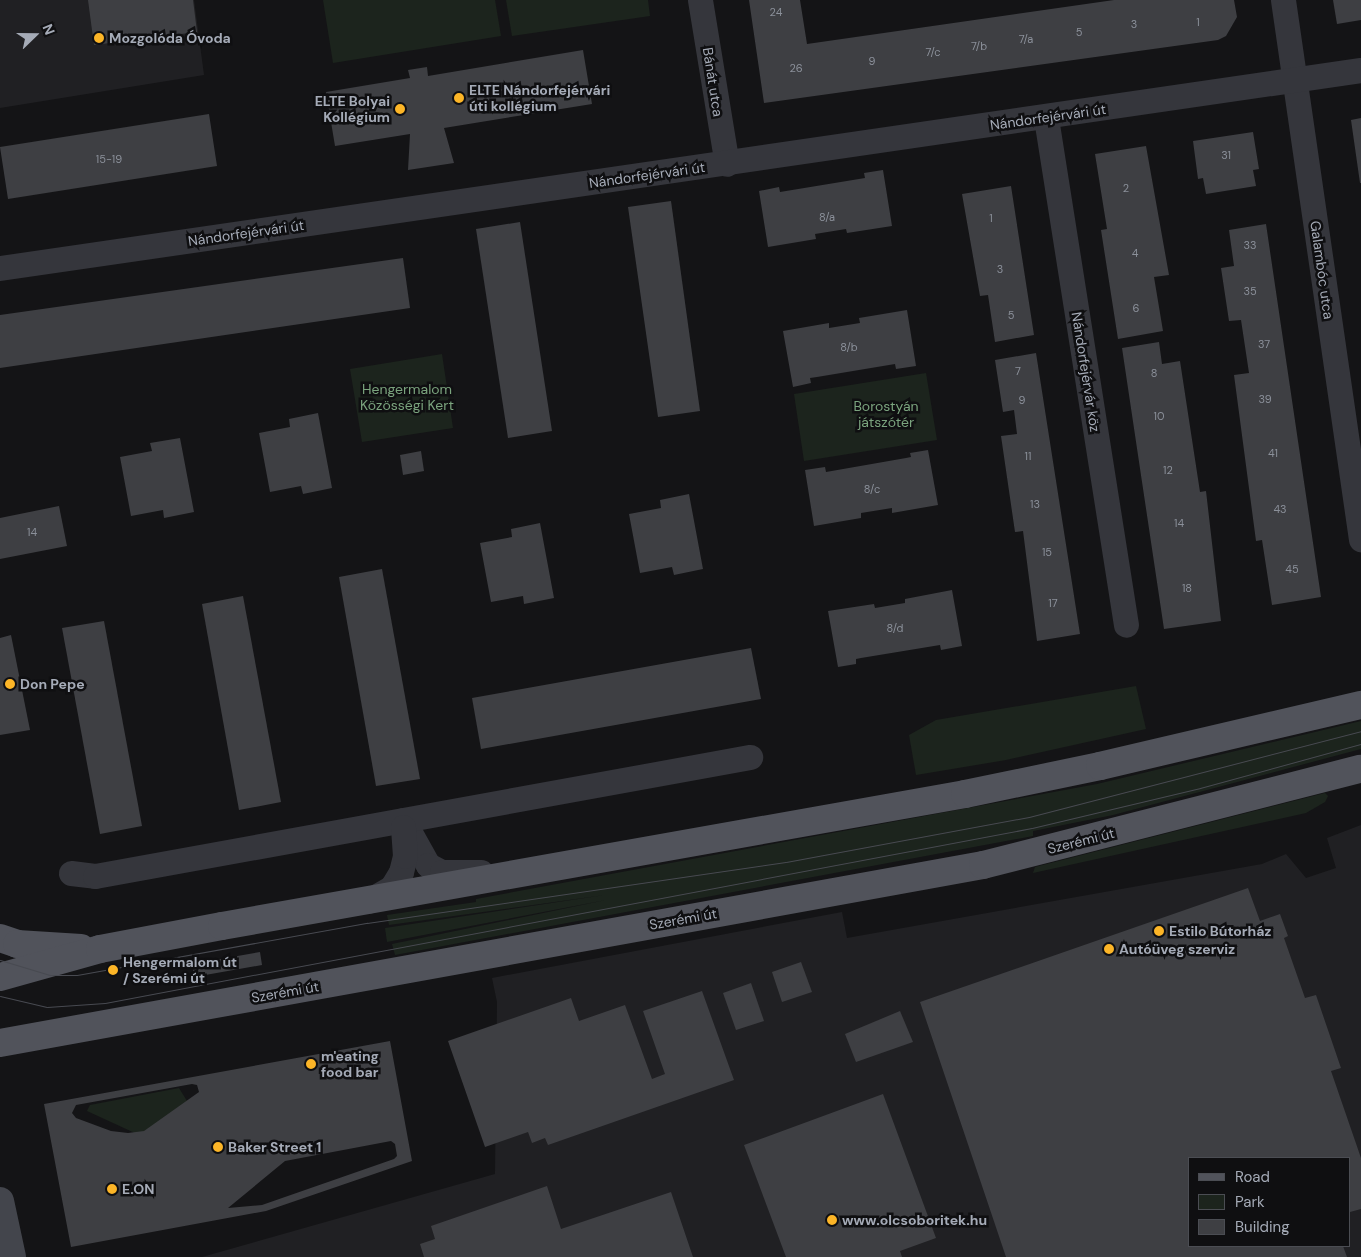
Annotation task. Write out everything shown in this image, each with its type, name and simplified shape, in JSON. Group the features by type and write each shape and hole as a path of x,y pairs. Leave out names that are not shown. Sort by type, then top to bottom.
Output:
{"main road":[{"path":"0,977 100,949 964,794 1100,766 1361,705"},
{"name":"Szerémi út","path":"0,1043 983,865 1361,768"},
{"path":"0,938 17,944 100,949"},
{"path":"0,1201 12,1257"}],"street":[{"name":"Bánát utca","path":"700,0 727,164"},
{"name":"Galambóc utca","path":"1283,0 1361,539"},
{"name":"Nándorfejérvári út","path":"0,268 1046,118 1361,70"},
{"name":"Nándorfejérvár köz","path":"1046,118 1126,625"},
{"path":"71,873 95,876 750,757"},
{"path":"402,820 424,860 442,872 531,872"},
{"path":"364,903 392,886 401,872 404,856 402,820"}],"shaded area":[{"name":"Mozgolóda Óvoda","path":"0,0 194,0 204,75 0,108"},
{"path":"1361,825 1361,1257 202,1257 495,1174 497,1002 492,978 842,912 847,938 1262,864 1286,854 1306,878 1336,868 1327,838"}],"green space":[{"path":"323,0 495,0 501,36 333,63"},
{"path":"506,0 648,0 650,16 512,36"},
{"name":"Hengermalom Közösségi Kert","path":"442,354 453,428 362,442 350,369"},
{"name":"Borostyán játszótér","path":"926,373 937,440 804,461 794,394"},
{"path":"1136,686 1146,729 1006,760 916,775 909,735 936,720"},
{"path":"1361,721 1361,749 1113,815 1033,831 1033,836 395,955 392,944 606,900 387,942 385,928 605,895 389,925 387,915 476,902 476,899 1097,784"},
{"path":"1325,793 1328,796 1325,802 1306,813 1033,873 1035,867"},
{"path":"179,1088 187,1101 151,1129 137,1134 87,1111 90,1105"}],"building":[{"path":"88,0 193,0 197,32 94,45"},
{"path":"749,0 800,0 807,44 1114,0 1234,0 1237,17 1226,36 1218,40 764,103"},
{"path":"1333,0 1361,0 1361,20 1337,24"},
{"name":"ELTE Nándorfejérvári úti kollégium","path":"583,50 592,104 444,128 454,163 408,170 410,134 335,146 326,92 410,78 408,70 427,67 428,76"},
{"path":"209,114 217,166 8,199 0,147"},
{"path":"1361,118 1361,183 1360,183 1351,120"},
{"path":"1253,132 1259,169 1253,170 1256,186 1206,194 1203,178 1198,179 1193,141"},
{"path":"1146,146 1169,275 1154,277 1163,331 1118,339 1101,230 1107,229 1095,154"},
{"path":"883,170 892,226 847,233 846,229 815,234 816,239 768,247 759,191 779,187 780,192 865,178 864,173"},
{"path":"1011,186 1034,335 995,342 988,295 980,296 962,194"},
{"path":"671,201 700,411 658,417 628,207"},
{"path":"520,222 552,431 508,438 476,229"},
{"path":"1266,224 1321,597 1272,605 1262,540 1256,541 1234,375 1249,373 1241,320 1229,321 1221,268 1234,266 1229,230"},
{"path":"403,258 410,308 0,368 0,315"},
{"path":"907,310 916,366 896,369 895,364 810,378 811,383 793,387 783,331 829,323 829,328 860,323 859,318"},
{"path":"1159,342 1162,364 1180,361 1200,492 1206,491 1221,621 1164,629 1122,348"},
{"path":"1036,353 1080,634 1037,641 1023,531 1015,532 1001,436 1017,434 1014,410 1003,412 995,360"},
{"path":"318,413 332,488 303,494 301,486 270,492 259,433 290,427 289,419"},
{"path":"180,438 194,512 164,518 163,510 131,516 120,457 152,451 150,443"},
{"path":"928,450 938,505 892,513 892,508 861,513 861,518 814,526 805,470 825,467 826,472 911,457 910,453"},
{"path":"421,451 424,471 403,475 400,455"},
{"path":"689,494 703,569 674,575 672,567 640,573 629,514 661,508 660,500"},
{"path":"59,506 67,546 0,559 0,518"},
{"path":"540,523 554,598 524,604 523,596 491,602 480,543 512,537 511,529"},
{"path":"382,569 420,779 376,786 339,577"},
{"path":"952,590 962,646 941,650 940,645 861,658 856,659 856,664 838,667 828,611 874,604 875,608 905,603 905,599"},
{"path":"243,596 281,802 239,810 202,604"},
{"path":"104,621 142,826 100,834 62,628"},
{"name":"Don Pepe","path":"11,635 30,730 0,735 0,638"},
{"path":"751,648 761,699 481,749 472,698"},
{"path":"1248,888 1260,921 1280,914 1288,936 1284,938 1305,998 1316,995 1341,1068 1331,1071 1361,1158 1361,1209 1351,1212 1351,1157 1188,1157 1188,1247 1343,1247 1347,1257 1006,1257 920,1002"},
{"path":"260,952 262,965 194,977 192,964"},
{"path":"801,962 812,992 782,1002 772,972"},
{"path":"751,983 764,1021 736,1030 723,993"},
{"path":"702,991 734,1080 548,1145 545,1138 532,1143 528,1132 485,1147 448,1041 571,998 579,1021 625,1005 652,1079 665,1074 643,1011"},
{"path":"900,1011 913,1042 856,1062 845,1034"},
{"name":"Baker Street 1","path":"390,1041 412,1161 266,1211 71,1247 44,1104","holes":["192,1084 197,1085 199,1092 144,1131 128,1133 111,1131 76,1118 72,1113 76,1105","391,1141 395,1144 397,1156 394,1159 262,1205 228,1208 285,1161"]},
{"path":"883,1094 936,1238 900,1251 902,1257 786,1257 744,1145"},
{"path":"547,1186 561,1229 671,1192 693,1257 424,1257 420,1244 435,1239 431,1226"}],"tram line":[{"path":"0,960 50,975 77,975 367,923 786,862 1029,817 1361,731"},
{"path":"0,996 47,1007 105,1003 1032,828 1200,788 1361,744"}],"place":[{"name":"Mozgolóda Óvoda","path":"99,38"},
{"name":"ELTE Nándorfejérvári úti kollégium","path":"459,98"},
{"name":"ELTE Bolyai Kollégium","path":"400,109"},
{"name":"Don Pepe","path":"10,684"},
{"name":"Estilo Bútorház","path":"1159,931"},
{"name":"Autóüveg szerviz","path":"1109,949"},
{"name":"Hengermalom út / Szerémi út","path":"113,970"},
{"name":"m'eating food bar","path":"311,1064"},
{"name":"Baker Street 1","path":"218,1147"},
{"name":"E.ON","path":"112,1189"},
{"name":"www.olcsoboritek.hu","path":"832,1220"}]}
